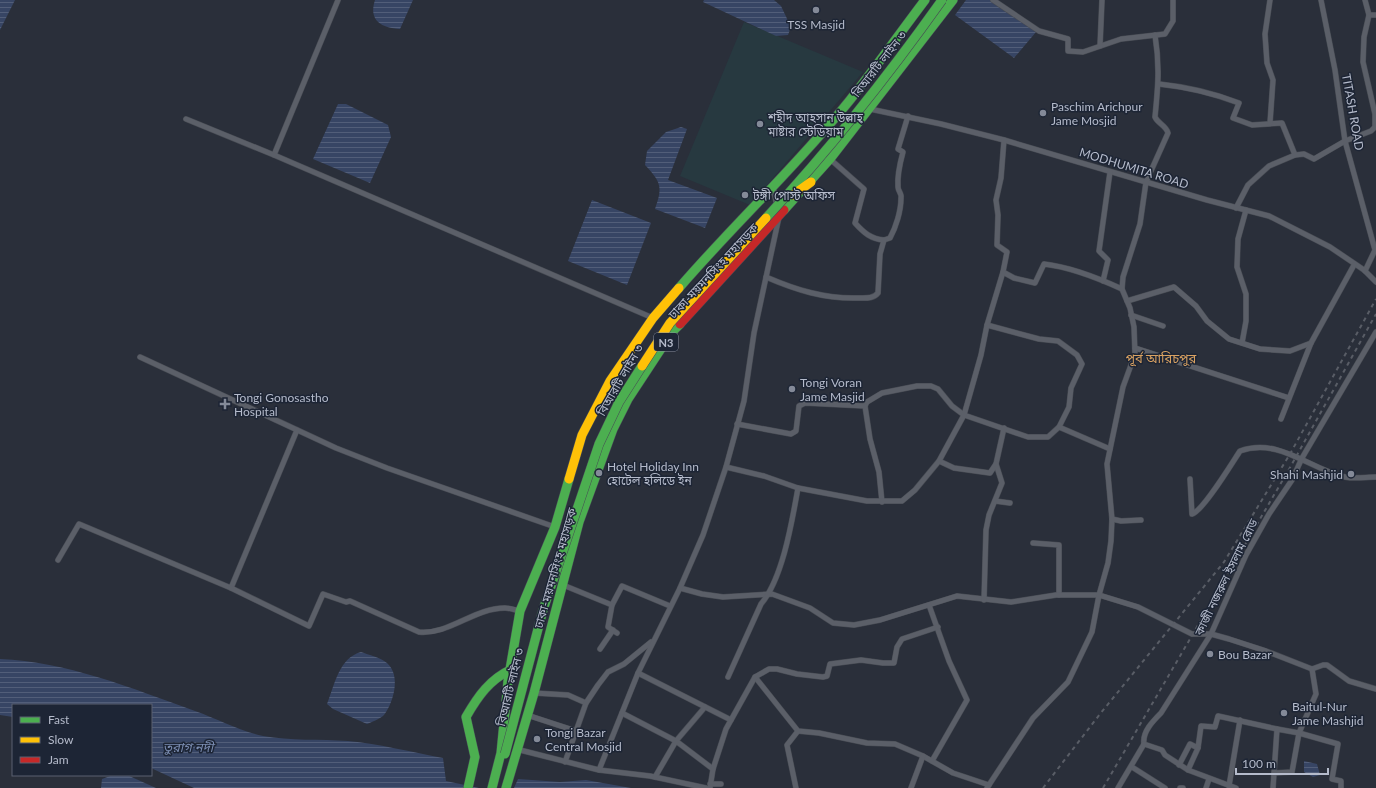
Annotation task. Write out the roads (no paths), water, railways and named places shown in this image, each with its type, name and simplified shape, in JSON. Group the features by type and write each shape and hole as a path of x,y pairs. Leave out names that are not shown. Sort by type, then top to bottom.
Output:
{"highway":[{"name":"ঢাকা-ময়মনসিংহ মহাসড়ক","path":"492,788 501,754 508,681 512,669 520,611 555,527 582,436 610,382 653,318 718,243 773,186 850,100 925,0"},
{"name":"বিআরটি লাইন ৩","path":"498,788 525,675 543,610 599,444 615,409 670,323 776,214 800,181 837,136 942,0"},
{"path":"776,214 811,182 870,109 953,0"},
{"name":"ঢাকা-ময়মনসিংহ মহাসড়ক","path":"506,788 516,749 534,693 579,522 613,428 628,399 672,332 776,214"},
{"path":"468,788 476,757 466,716 480,693 499,674 512,669"}],"street":[{"path":"274,155 338,0"},
{"path":"993,0 1040,31 1068,39 1068,51 1084,52 1121,39 1165,34 1173,21 1173,0"},
{"path":"1100,46 1102,0"},
{"path":"1270,0 1265,34 1267,63 1273,80 1270,123"},
{"name":"TITASH ROAD","path":"1321,0 1333,62 1345,141 1375,250 1365,271"},
{"path":"1236,208 1248,185 1269,166 1295,155 1304,154 1314,159 1345,141 1370,131 1376,126 1375,114 1363,57 1364,37 1369,15 1365,0"},
{"path":"1369,15 1376,15"},
{"path":"755,676 798,731 819,733 867,743 895,744 923,756 953,773 988,786 1033,718 1068,682 1092,632 1099,596 1108,563 1112,519 1107,464 1124,387 1134,359 1135,348 1134,327 1122,289 1123,277 1140,224 1146,182 1168,133 1165,127 1156,121 1155,117 1159,84 1155,36"},
{"path":"1159,84 1186,86 1214,93 1239,103 1233,118 1252,125 1282,123 1295,155"},
{"name":"MODHUMITA ROAD","path":"870,109 908,116 1004,140 1110,172 1269,216 1330,247 1354,265 1365,271 1376,282"},
{"path":"830,159 864,189 855,223 867,235 875,239 884,240 890,238 894,231 902,197 898,188 902,152 898,149 908,116"},
{"path":"186,119 274,155 653,318"},
{"path":"726,467 764,476 798,488 867,501 902,501 915,490 939,461 964,415 981,356 986,325 1003,272 1007,252 997,244 998,216 996,200 1001,178 1004,140"},
{"path":"1103,281 1108,260 1099,251 1110,172"},
{"path":"599,770 638,673 680,588 703,535 726,467 744,401 754,333 766,277 776,214 773,186"},
{"path":"1242,343 1246,321 1246,294 1237,267 1238,239 1246,210"},
{"path":"766,277 787,286 822,296 845,299 869,298 876,296 878,293 880,254 884,240"},
{"path":"1003,272 1012,278 1035,283 1044,264 1068,269 1122,289"},
{"path":"1281,419 1311,343 1354,265"},
{"path":"1127,301 1174,287 1196,306 1207,321 1229,339 1260,349 1290,352 1311,343"},
{"path":"1131,315 1163,326"},
{"path":"882,502 879,472 870,439 865,406 868,402 882,394 917,386 931,386 938,389 952,406 964,415 1028,437 1048,437 1059,427 1069,407 1074,380 1082,364 1077,354 1058,341 1010,332 986,325"},
{"name":"কাজী নজরুল ইসলাম রোড","path":"1118,788 1132,767 1144,744 1143,738 1151,723 1161,713 1211,634 1246,555 1269,514 1292,480 1302,458 1376,332"},
{"path":"1135,348 1289,398"},
{"path":"140,356 297,430 387,468 555,527"},
{"path":"738,424 791,434 796,431 799,406 805,403 865,406"},
{"path":"1059,427 1110,449"},
{"path":"939,461 954,468 990,474 996,464 1004,428"},
{"path":"231,588 297,430"},
{"path":"1190,479 1192,514 1196,513 1208,498 1240,451 1266,446 1302,458 1318,468 1345,477 1376,477"},
{"path":"984,600 986,530 1002,483 996,464"},
{"path":"728,677 761,604 770,594 791,526 798,488"},
{"path":"995,502 1010,503"},
{"path":"1112,519 1121,521 1142,520"},
{"path":"58,560 79,524 231,588 309,626 323,594 346,602 350,601 419,632 430,633 491,610 506,608 520,611"},
{"path":"1033,543 1059,545 1059,595"},
{"path":"563,585 612,605"},
{"path":"600,650 614,632 608,627 612,605 622,586 670,606"},
{"path":"680,588 702,594 723,597 770,594 782,596 810,608 833,623 854,625 880,620 957,596 1011,602 1059,595 1099,596 1138,607 1192,634 1211,634 1266,651 1312,669 1322,664 1327,665 1349,682 1376,689"},
{"path":"929,605 949,661 967,700 932,761"},
{"path":"721,784 710,786 713,769 726,729 755,676 769,669 777,669 797,674 823,677 827,676 830,664 861,660 894,663 897,647 902,639 938,627"},
{"path":"565,762 586,703 608,672 624,664 653,641"},
{"path":"1274,773 1292,772 1299,733 1316,694 1312,669"},
{"path":"638,673 731,720"},
{"path":"534,693 568,695 586,703"},
{"path":"655,777 676,741 705,707"},
{"path":"622,713 676,741 713,769"},
{"path":"527,715 576,731"},
{"path":"1188,770 1198,748 1201,726 1215,727 1218,716 1299,733 1338,744 1332,779 1341,781 1341,788"},
{"path":"1229,786 1240,720"},
{"path":"1273,788 1277,729"},
{"path":"796,788 787,745 798,731"},
{"path":"1144,744 1162,750 1166,756 1188,770 1236,788"},
{"path":"1179,765 1190,744 1198,748"},
{"path":"516,749 599,770 655,777 706,788"},
{"path":"912,788 923,756"},
{"path":"1132,767 1165,788"},
{"path":"1206,788 1209,779"}],"water":[{"path":"0,0 15,0 0,30"},
{"path":"375,0 413,0 400,29 388,27 378,22 373,13"},
{"path":"704,0 774,0 781,6 791,27 788,35 776,36 703,2"},
{"path":"966,0 990,0 1036,32 1014,58 955,15"},
{"path":"338,104 346,104 388,125 391,137 370,183 313,159"},
{"path":"681,127 687,129 668,180 717,198 705,228 655,209 660,190 654,176 645,165 647,151 666,132"},
{"path":"592,200 651,223 627,285 568,261"},
{"path":"361,652 387,663 394,674 395,681 393,696 388,710 384,715 367,724 333,709 327,704 335,680 343,666 354,655"},
{"name":"তুরাগ নদী","path":"0,659 25,661 74,671 124,685 245,731 263,736 284,739 360,742 443,758 446,781 479,788 194,788 152,768 152,704 12,704 12,717 0,715"},
{"path":"1304,761 1317,764 1320,775 1313,777 1304,772"},
{"path":"110,776 129,776 156,788 101,788 102,779"},
{"path":"518,779 560,782 586,780 631,788 514,788"}],"railway":[{"path":"1043,788 1100,714 1224,562 1290,454 1376,299"},
{"path":"1103,788 1288,471 1376,314"}],"place":[{"name":"TSS Masjid","path":"816,10"},
{"name":"Paschim Arichpur Jame Mosjid","path":"1043,113"},
{"name":"শহীদ আহসান উল্লাহ্‌ মাষ্টার স্টেডিয়াম","path":"760,124"},
{"name":"টঙ্গী পোস্ট অফিস","path":"745,195"},
{"name":"Tongi Voran Jame Masjid","path":"792,389"},
{"name":"Tongi Gonosastho Hospital","path":"225,404"},
{"name":"Hotel Holiday Inn হোটেল হলিডে ইন","path":"599,473"},
{"name":"Shahi Mashjid","path":"1351,474"},
{"name":"Bou Bazar","path":"1210,654"},
{"name":"Baitul-Nur Jame Mashjid","path":"1284,713"},
{"name":"Tongi Bazar Central Mosjid","path":"537,739"}],"district":[{"name":"পূর্ব আরিচপুর","path":"1161,358"}]}
